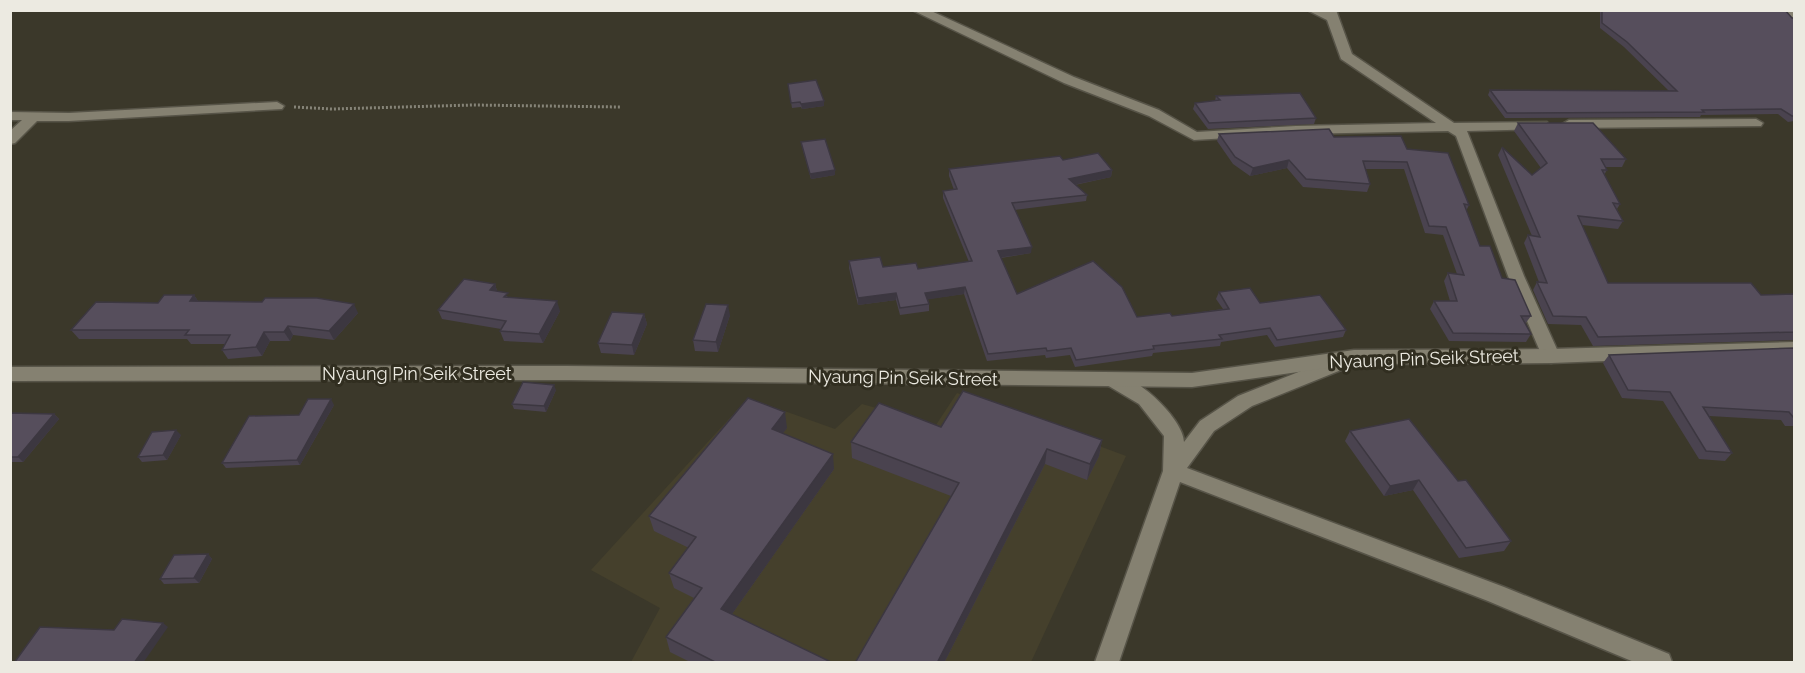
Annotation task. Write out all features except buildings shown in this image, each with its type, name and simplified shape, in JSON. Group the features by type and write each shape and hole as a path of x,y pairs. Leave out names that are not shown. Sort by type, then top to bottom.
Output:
{"street":[{"path":"918,10 1069,80 1154,113 1194,136 1449,125 1756,123"},
{"path":"1313,10 1330,14 1346,56 1462,134 1516,276 1551,356"},
{"path":"1785,10 1794,18"},
{"path":"10,116 69,117 277,106"},
{"path":"10,140 34,116"},
{"name":"Nyaung Pin Seik Street","path":"10,374 568,373 1192,380 1354,357 1551,356 1794,348"},
{"path":"1173,471 1207,426 1245,400 1354,357"},
{"path":"1107,663 1173,471 1174,435 1146,399 1114,380"},
{"path":"1173,471 1496,594 1660,663"}],"path":[{"path":"277,106 332,109 473,105 620,107"}],"shaded area":[{"path":"957,393 1126,456 1031,662 631,662 660,608 591,570 748,398 835,429 862,404 936,425"}]}
